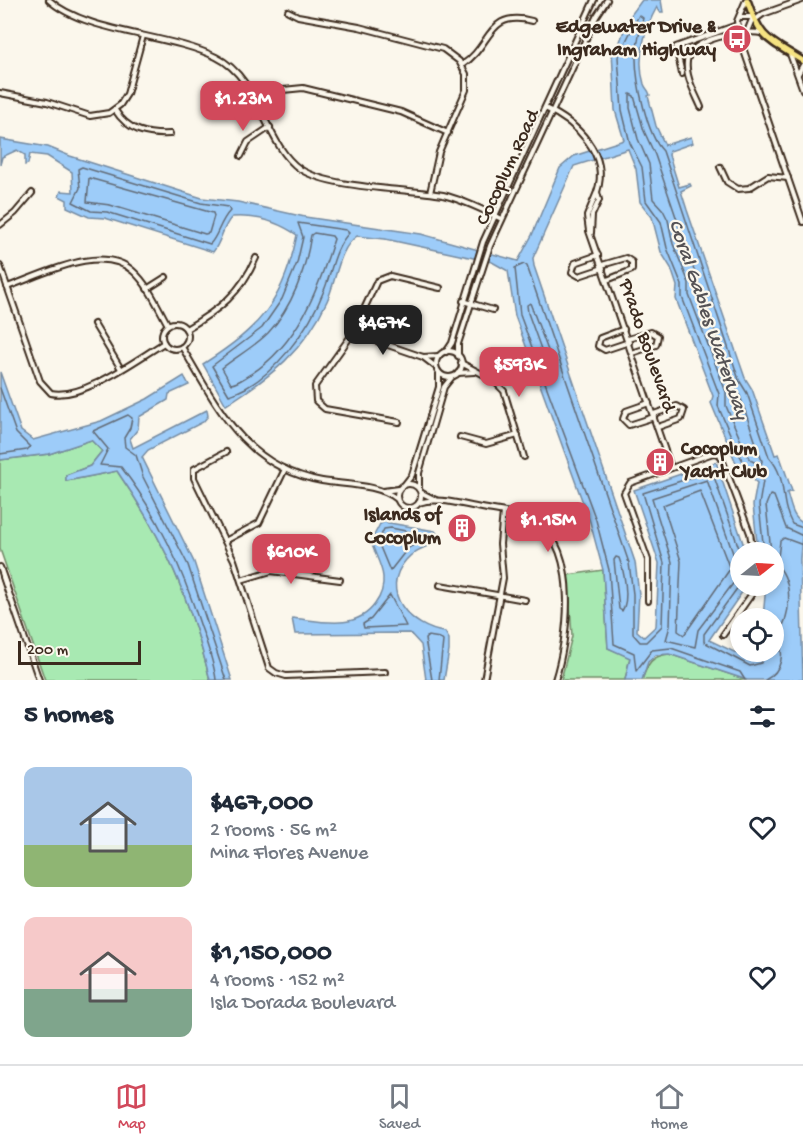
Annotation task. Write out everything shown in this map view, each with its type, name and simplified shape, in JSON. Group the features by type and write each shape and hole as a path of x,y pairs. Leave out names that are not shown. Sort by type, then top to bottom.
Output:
{"main road":[{"path":"747,0 761,33 802,62"},
{"path":"754,18 770,40"}],"street":[{"path":"49,0 71,15 219,58 240,76 292,162 314,176 460,200 502,219"},
{"name":"Cocoplum Road","path":"446,352 452,343 483,242 594,0"},
{"name":"Cocoplum Road","path":"458,356 458,344 490,246 596,16 607,0"},
{"path":"747,0 741,17 742,45 803,222"},
{"path":"741,17 754,18 798,0"},
{"path":"288,11 298,16 359,27 443,49 462,65 466,78 466,90 436,161 430,194"},
{"path":"462,65 477,53 491,30 500,22 515,17 532,21"},
{"path":"700,106 689,75 688,57 703,43 748,28 754,18"},
{"path":"682,74 676,47 748,28"},
{"path":"740,31 761,33"},
{"path":"0,93 47,102 92,116 115,110 127,94 143,36"},
{"path":"789,52 803,90"},
{"path":"797,73 797,64 802,62"},
{"path":"256,104 280,91 303,88 401,112 448,133"},
{"name":"Prado Boulevard","path":"545,108 579,129 590,144 597,165 599,182 597,192 599,200 592,215 591,233 671,468"},
{"path":"115,110 133,129 154,135 170,135"},
{"path":"241,156 248,142 270,127"},
{"path":"720,167 727,182 738,189 749,188 767,176 788,177"},
{"path":"0,225 15,213 32,193"},
{"path":"598,255 575,263 572,272 579,276 626,258 633,262 632,270 607,279"},
{"path":"7,287 100,258 129,267 147,289 168,325"},
{"path":"186,329 216,311 230,298 244,281 255,258"},
{"path":"0,266 38,376 46,390 54,394 67,393 97,382 164,343"},
{"path":"399,422 328,410 316,401 314,394 316,383 353,333 374,285 382,278 390,276 440,288"},
{"path":"147,289 166,277"},
{"path":"464,302 493,310"},
{"path":"176,323 186,329 187,341 182,348 172,349 164,343 162,335 168,325 176,323"},
{"path":"94,324 121,369"},
{"path":"624,329 600,338 598,346 605,350 651,332 658,336 656,345 632,353"},
{"path":"182,348 236,433 259,454 285,469 314,479 382,491 398,489 413,473 440,384 439,373 436,367 423,357 353,333"},
{"path":"423,357 439,356 446,352 458,356 461,363 474,372 492,379 504,391 524,457"},
{"path":"436,367 439,356"},
{"path":"458,374 461,363"},
{"path":"419,503 418,475 444,387 452,377 458,374 474,372"},
{"path":"439,373 452,377"},
{"path":"649,403 626,411 623,419 630,425 677,406 684,410 681,419 658,427"},
{"path":"460,437 486,444 518,435"},
{"path":"226,452 197,465 193,471 196,484 225,541 241,580 266,660 273,672 286,676 385,672"},
{"path":"648,601 648,560 625,490 630,483 713,453 722,455 752,542"},
{"path":"225,541 259,523 285,469"},
{"path":"405,484 437,501"},
{"path":"397,499 398,489"},
{"path":"382,491 397,499 405,508 413,508 419,503 437,501 523,516 541,526 553,540 561,557 566,621 563,649 555,680"},
{"path":"484,680 501,595 503,567 500,544 503,512"},
{"path":"0,567 39,680"},
{"path":"241,580 271,571 340,580"},
{"path":"440,585 525,600"},
{"path":"723,635 750,596"}],"green space":[{"path":"91,440 102,451 90,466 66,475 66,481 117,471 149,521 174,571 194,622 210,680 45,680 0,549 0,460 49,454"},
{"path":"603,570 608,648 630,657 625,680 561,680 572,636 568,575"},
{"path":"669,654 747,680 642,680 651,661"}],"water":[{"name":"Coral Gables Waterway","path":"642,0 661,0 663,12 660,12 657,7 643,44 641,64 644,84 650,95 648,96 656,126 665,145 691,137 693,143 670,151 669,155 679,187 690,184 691,186 681,191 687,210 745,378 752,389 775,455 779,454 792,491 787,493 792,511 803,523 800,559 803,680 747,680 669,654 656,655 648,662 642,680 625,680 630,658 608,648 603,570 590,522 515,316 508,271 492,262 385,239 357,236 342,256 327,301 308,334 272,373 226,405 203,364 240,338 266,311 284,279 297,235 266,220 232,217 213,252 105,218 89,217 67,207 67,200 59,196 61,191 73,192 72,172 47,156 30,154 28,164 25,165 25,155 17,150 2,157 0,165 0,139 48,147 202,198 238,202 305,217 421,234 518,261 532,235 560,168 574,156 624,140 615,110 612,50 617,50 628,19","holes":["628,149 636,169 640,202 652,217 661,252 671,268 677,286 676,299 713,396 711,403 736,463 757,483 753,505 757,542 784,542 784,596 765,596 764,608 784,608 784,662 730,662 730,650 709,640 739,596 730,596 730,542 743,542 716,462 634,490 659,563 656,626 644,637 637,631 639,594 635,562 533,258 574,166"]},
{"path":"0,372 21,431 33,440 101,421 147,399 184,376 189,385 169,394 168,400 139,417 138,429 130,439 133,448 207,410 208,416 203,422 148,450 142,457 194,562 232,680 210,680 194,622 174,571 149,521 117,471 66,481 66,475 90,466 102,451 91,440 49,454 0,460"},
{"path":"384,522 435,531 439,536 438,541 417,551 406,560 398,572 396,584 397,596 410,616 421,624 445,632 449,639 444,680 426,680 421,645 410,633 295,634 292,618 326,622 348,621 358,618 375,604 382,592 383,577 371,541 380,524"}],"place":[{"name":"Edgewater Drive & Ingraham Highway","path":"737,39"},
{"name":"Cocoplum Yacht Club","path":"660,462"},
{"name":"Islands of Cocoplum","path":"462,528"}]}
